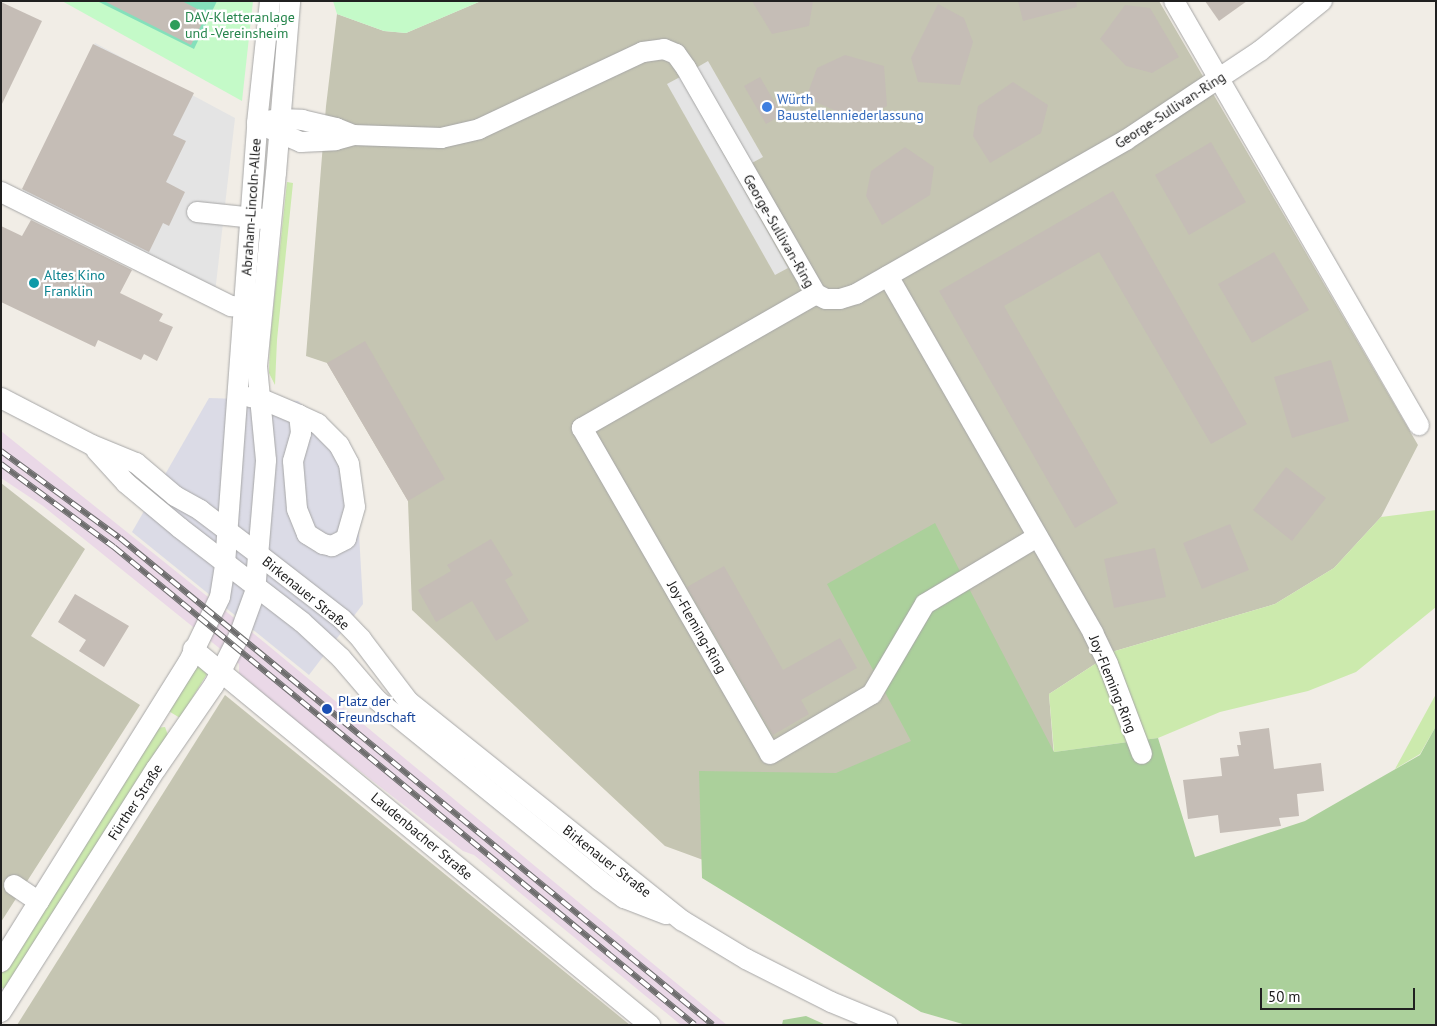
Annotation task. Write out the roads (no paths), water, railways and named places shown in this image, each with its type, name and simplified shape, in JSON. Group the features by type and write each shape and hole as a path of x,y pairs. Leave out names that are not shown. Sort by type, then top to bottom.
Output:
{"street":[{"name":"Abraham-Lincoln-Allee","path":"227,531 258,123 270,1"},
{"name":"Abraham-Lincoln-Allee","path":"258,554 266,460 257,366 290,1"},
{"path":"1174,1 1419,425"},
{"name":"George-Sullivan-Ring","path":"258,123 279,126 301,142 336,140 353,135 442,138 479,129 643,52 664,49 676,54 686,68 816,294 826,299 840,299 856,294 1126,140 1260,50 1322,1"},
{"path":"1,192 231,306 244,308"},
{"path":"197,212 271,220"},
{"name":"Joy-Fleming-Ring","path":"888,276 1101,649 1142,754"},
{"name":"Joy-Fleming-Ring","path":"816,294 582,428 770,754 872,694 925,604 1037,537"},
{"name":"Birkenauer Straße","path":"1,398 92,445 136,463 174,496 200,510 258,554 342,619 361,639 408,701 684,921 746,958 830,1002 887,1025"},
{"path":"238,404 259,398 299,415 318,424 339,445 351,467 355,507 346,539 332,546 322,544 308,534 296,509 294,461 301,433 299,415"},
{"name":"Birkenauer Straße","path":"92,445 126,483 226,564 302,622 341,658 377,700 599,880 624,898 684,921"},
{"name":"Fürther Straße","path":"1,962 188,664 193,649 220,597 226,564 227,531"},
{"name":"Fürther Straße","path":"1,1012 182,730 214,684 242,630 256,587 258,554"},
{"name":"Laudenbacher Straße","path":"193,649 221,670 650,1025"},
{"path":"156,714 182,730"},
{"path":"14,885 39,902"}],"railway":[{"path":"1,451 120,538 713,1025"},
{"path":"1,464 114,547 695,1025"}],"place":[{"name":"DAV-Kletteranlage und -Vereinsheim","path":"175,25"},
{"name":"Würth Baustellenniederlassung","path":"767,107"},
{"name":"Altes Kino Franklin","path":"34,283"},
{"name":"Platz der Freundschaft","path":"327,709"}]}
